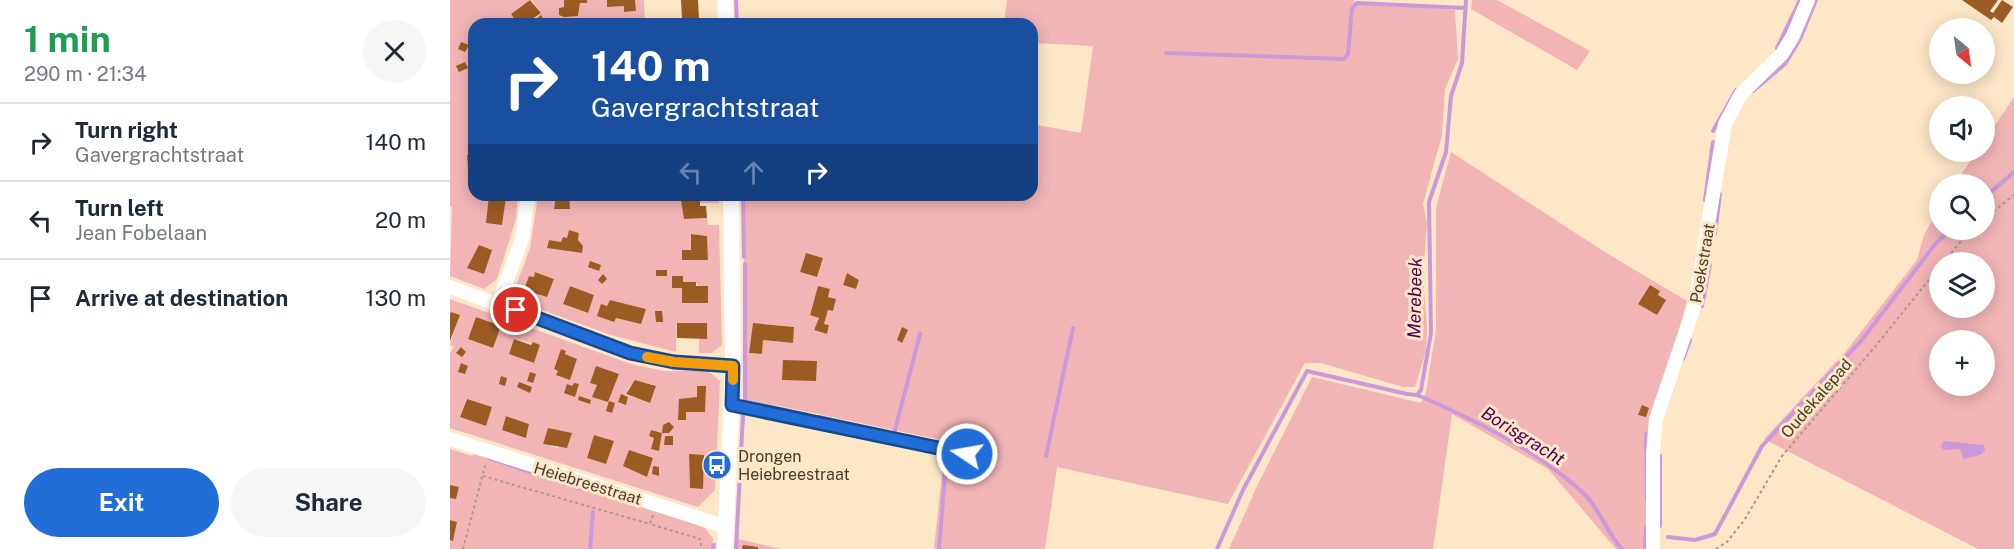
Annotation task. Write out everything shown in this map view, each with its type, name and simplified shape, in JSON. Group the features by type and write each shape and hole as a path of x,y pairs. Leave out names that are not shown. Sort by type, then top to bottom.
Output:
{"street":[{"path":"725,0 726,18"},
{"name":"Poekstraat","path":"1653,549 1653,453 1656,419 1694,307 1725,124 1741,94 1782,54 1793,36 1808,0"},
{"path":"498,303 522,239 527,201"},
{"path":"725,549 733,366 731,201"},
{"path":"450,287 630,353 674,362 733,366"},
{"name":"Heiebreestraat","path":"450,439 727,527"}],"lane":[{"path":"732,405 967,454"}],"path":[{"path":"1995,210 2014,195"},
{"path":"1952,252 1962,240"},
{"name":"Oudekalepad","path":"1716,549 1727,542 1745,519 1782,456 1929,280"},
{"path":"463,549 489,453"},
{"path":"483,476 700,539 702,549"},
{"path":"650,524 656,504"}],"shaded area":[{"path":"450,0 530,0 511,14 514,18 468,18 468,201 518,201 516,219 497,279 484,289 450,276 452,207 450,206"},
{"path":"532,0 564,0 564,7 559,8 559,14 578,16 580,3 587,3 587,0 607,0 607,7 624,6 625,12 636,11 635,0 644,0 645,18 536,18 541,13"},
{"path":"1007,0 1354,0 1354,2 1455,10 1458,59 1445,89 1442,135 1423,204 1427,224 1423,277 1427,329 1426,351 1415,387 1403,387 1321,363 1305,363 1228,504 1057,467 1045,549 934,549 944,454 977,460 979,448 746,399 743,201 1038,201 1038,125 1081,133 1093,46 1038,43 1038,18 1005,18","holes":["806,253 823,258 817,277 800,272","847,274 859,280 856,289 843,285","818,287 830,289 828,297 836,299 833,311 828,310 824,324 829,325 827,334 814,330 819,318 810,315","753,323 794,327 792,343 763,340 762,354 749,353"]},
{"path":"1472,0 1497,0 1590,51 1577,70 1471,9"},
{"path":"2014,97 2014,549 1978,549 1764,439 1846,351 1917,260 1929,226 1929,240 1995,240 1995,174 1961,174 1970,162 1995,162 1995,125"},
{"path":"1451,152 1608,254 1687,301 1668,369 1647,549 1616,549 1548,469 1452,414 1433,549 1229,549 1257,486 1312,377 1421,403 1426,392 1436,330 1436,208","holes":["1650,285 1660,291 1658,295 1638,304"]},
{"path":"537,201 556,201 555,209 570,209 569,201 681,201 684,219 707,218 708,225 719,225 722,345 712,353 699,353 699,339 707,338 707,323 677,323 676,352 611,335 520,302 514,291 530,248","holes":["569,230 579,233 578,240 583,247 582,253 547,248 549,240 561,242 563,237 567,238","691,234 707,236 708,260 682,260 682,250 691,250","536,272 554,279 547,297 534,293 533,296 528,294 530,288 525,287 529,276 534,277","683,276 683,282 696,282 708,303 682,303 682,288 672,288 672,277","570,286 594,295 587,313 563,304","610,300 646,309 641,323 616,318 607,306"]},
{"path":"700,201 719,201 719,203 700,203"},
{"path":"450,299 631,364 664,371 708,371 720,381 715,490 698,507 450,428 450,353 454,347 450,345 459,316 450,315","holes":["476,317 501,326 493,348 468,339","514,339 540,345 534,363 509,354","561,349 566,351 565,354 577,359 570,379 557,375 558,371 554,369","596,367 619,374 608,402 593,397 597,385 590,382","647,383 656,386 650,403 626,395 628,388","466,399 492,407 486,426 460,417","506,416 529,424 526,438 502,430","548,428 572,434 558,448 543,444","651,430 662,433 659,451 651,449 654,438 649,436","594,435 614,441 606,464 587,458","629,451 653,458 647,476 624,466","689,455 704,455 702,489 690,488"]},
{"path":"1943,441 1984,445 1985,451 1980,455 1963,459 1960,449 1944,450 1941,447"},
{"path":"450,449 472,456 475,452 655,508 705,528 713,539 712,549 450,549 450,540 453,541 457,522 450,520 450,498 456,499 459,488 450,485"},
{"path":"738,539 781,549 737,549"}],"building":[{"path":"530,0 541,13 534,18 514,18 511,14"},
{"path":"564,0 587,0 587,3 580,3 578,16 564,17 559,15 559,8 564,7"},
{"path":"607,0 635,0 636,11 624,12 624,6 607,7"},
{"path":"681,0 698,0 699,18 682,18"},
{"path":"1962,0 1998,0 1990,11 1993,13 2002,0 2013,7 2002,23 1994,17 1988,18"},
{"path":"461,42 468,45 465,52 458,49"},
{"path":"465,62 468,68 459,72 456,66"},
{"path":"488,201 505,201 502,225 486,223"},
{"path":"555,201 569,201 570,209 554,209"},
{"path":"681,201 700,201 700,206 706,206 707,218 684,219"},
{"path":"569,230 579,233 578,240 583,246 582,253 547,248 549,240 561,242 563,237 567,238"},
{"path":"691,234 707,236 708,260 682,260 682,250 691,250"},
{"path":"479,245 492,250 484,274 467,268"},
{"path":"806,253 823,258 817,277 800,272"},
{"path":"590,261 601,265 599,271 588,267"},
{"path":"656,270 667,270 667,276 656,276"},
{"path":"535,272 554,279 547,297 534,293 533,296 528,294 530,288 525,287 529,276 534,277"},
{"path":"847,273 859,280 856,289 843,285"},
{"path":"603,274 607,279 602,284 598,280"},
{"path":"672,276 683,276 683,282 696,282 696,286 708,286 708,303 682,303 682,288 672,288"},
{"path":"1650,285 1660,291 1658,295 1666,300 1657,315 1638,304"},
{"path":"570,286 594,295 588,313 563,304"},
{"path":"818,286 830,289 828,297 836,299 833,311 828,310 824,324 829,325 827,334 814,330 819,318 810,315"},
{"path":"610,300 646,309 641,324 616,318 614,322 597,316 601,304 607,306"},
{"path":"655,311 662,311 663,322 656,322"},
{"path":"451,312 460,315 450,341 450,315"},
{"path":"476,317 501,326 493,348 468,339"},
{"path":"677,323 707,323 707,339 677,338"},
{"path":"753,323 794,327 793,343 763,340 762,354 749,353"},
{"path":"902,327 908,330 902,343 897,340"},
{"path":"514,339 531,345 533,342 540,345 534,363 509,354"},
{"path":"461,347 466,352 462,357 456,353"},
{"path":"561,349 566,351 565,354 577,359 570,380 556,375 558,371 554,369"},
{"path":"783,360 817,361 816,381 782,380"},
{"path":"461,363 468,366 465,374 458,372"},
{"path":"596,366 619,374 608,402 592,397 597,385 590,383"},
{"path":"530,372 536,374 533,383 527,381"},
{"path":"501,376 507,378 505,386 499,384"},
{"path":"635,380 656,386 650,403 626,394"},
{"path":"519,382 532,387 530,393 517,387"},
{"path":"574,383 579,384 575,397 564,393 567,384 572,386"},
{"path":"697,386 706,386 705,412 686,412 686,420 678,420 679,399 697,397"},
{"path":"621,394 628,397 626,405 618,402"},
{"path":"579,396 591,400 590,404 578,400"},
{"path":"467,399 492,407 486,426 460,417"},
{"path":"609,401 615,403 612,413 606,411"},
{"path":"1642,405 1649,408 1646,417 1638,415"},
{"path":"506,416 529,424 526,438 502,430"},
{"path":"669,422 674,427 669,433 662,433 663,425"},
{"path":"548,428 572,433 567,448 543,444"},
{"path":"651,430 662,433 659,451 651,449 654,438 649,436"},
{"path":"594,435 614,441 606,464 587,458"},
{"path":"665,436 673,436 673,445 664,445"},
{"path":"629,450 653,458 647,477 623,466"},
{"path":"689,454 704,455 703,489 690,488"},
{"path":"653,466 659,467 659,476 652,474"},
{"path":"450,485 459,487 456,499 450,498"},
{"path":"450,520 457,522 453,541 450,540"},
{"path":"743,545 758,547 758,549 742,549"}],"waterway":[{"path":"736,0 737,18"},
{"name":"Merebeek","path":"1217,549 1243,490 1307,371 1407,394 1417,395 1421,390 1431,333 1429,202 1446,152 1451,96 1462,63 1466,0"},
{"path":"1777,48 1800,0"},
{"path":"1753,91 1785,64 1800,39 1816,0"},
{"path":"1166,53 1344,59 1348,54 1352,9 1357,3 1465,8"},
{"path":"1713,131 1736,90"},
{"path":"1705,200 1713,142"},
{"path":"1995,188 2014,172"},
{"path":"1715,234 1720,194"},
{"path":"743,201 744,257"},
{"path":"1668,537 1695,540 1715,534 1762,446 1861,341 1939,240"},
{"path":"745,264 745,401 808,415"},
{"path":"1702,306 1710,265"},
{"path":"1046,456 1073,328"},
{"path":"819,417 894,434 920,334"},
{"path":"1683,359 1690,340"},
{"name":"Borisgracht","path":"1417,395 1506,438 1550,466 1586,496 1622,549"},
{"path":"736,549 743,415"},
{"path":"1646,434 1647,499"},
{"path":"1660,456 1660,526"},
{"path":"489,458 585,490"},
{"path":"939,549 946,464"},
{"path":"590,549 593,512"},
{"path":"1645,549 1646,528"},
{"path":"713,549 714,545"}],"slow traffic":[{"path":"647,357 674,362 733,366 733,380"}],"place":[{"name":"Drongen Heiebreestraat","path":"717,465"}],"route":[{"path":"516,310 630,353 674,362 733,366 732,405 967,454"}]}
